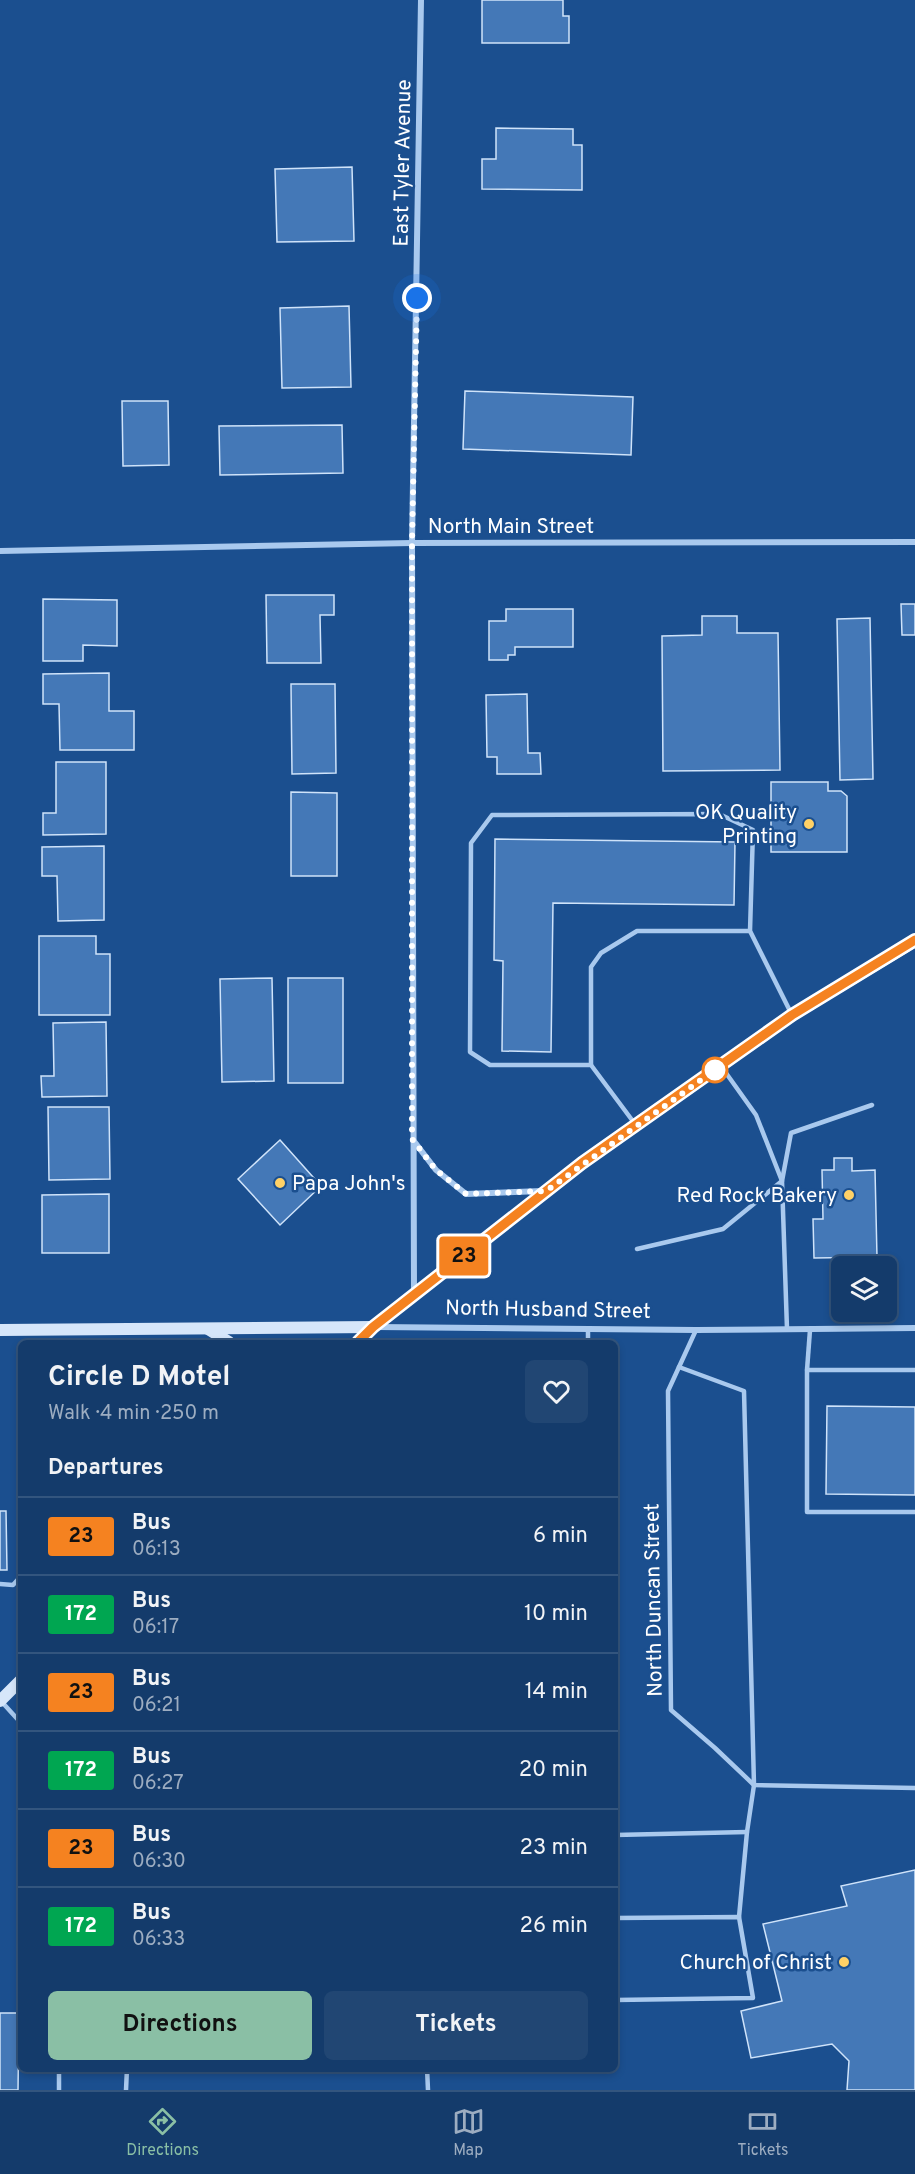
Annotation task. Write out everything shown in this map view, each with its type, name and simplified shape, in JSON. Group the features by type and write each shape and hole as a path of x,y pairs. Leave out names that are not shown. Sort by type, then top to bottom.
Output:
{"main road":[{"path":"362,1340 373,1327 546,1191 792,1015 915,940"},
{"name":"North Husband Street","path":"0,1330 373,1327"},
{"path":"207,1328 226,1340"},
{"path":"0,1701 18,1683"}],"street":[{"name":"East Tyler Avenue","path":"414,1296 412,543 421,0"},
{"name":"North Main Street","path":"0,551 412,543 915,542"},
{"path":"412,1139 436,1170 466,1194 546,1191"},
{"name":"North Husband Street","path":"373,1327 696,1330 915,1328"}],"lane":[{"path":"591,1065 490,1065 470,1052 471,843 492,815 718,814 753,830 750,931 792,1015"},
{"path":"636,1126 591,1065 591,967 601,953 638,931 750,931"},
{"path":"721,1066 756,1115 782,1181"},
{"path":"787,1329 782,1181 791,1133 872,1105"},
{"path":"637,1249 723,1229 782,1181"},
{"path":"588,1329 588,1340"},
{"name":"North Duncan Street","path":"696,1330 668,1391 671,1710 754,1785"},
{"path":"810,1330 807,1370 807,1512 915,1512"},
{"path":"618,2000 753,1998 739,1917 754,1785 744,1390 679,1367"},
{"path":"807,1370 915,1370"},
{"path":"0,1584 13,1585 18,1579"},
{"path":"0,1701 18,1720"},
{"path":"754,1785 915,1788"},
{"path":"618,1835 747,1832"},
{"path":"618,1918 739,1917"},
{"path":"59,2072 59,2090"},
{"path":"126,2090 127,2072"},
{"path":"427,2072 428,2090"}],"building":[{"path":"482,0 563,0 563,16 569,16 569,43 482,43"},
{"path":"496,128 573,129 573,145 582,145 582,190 482,189 482,159 496,159"},
{"path":"352,167 354,241 277,242 275,169"},
{"path":"349,306 351,387 282,388 280,308"},
{"path":"465,391 633,397 631,455 463,449"},
{"path":"122,401 168,401 169,465 123,466"},
{"path":"342,425 343,473 220,475 219,426"},
{"path":"266,595 334,595 334,615 320,615 321,663 267,663"},
{"path":"43,599 117,600 117,646 83,645 83,661 43,661"},
{"path":"901,604 915,604 915,635 902,635"},
{"path":"506,609 573,609 573,647 515,647 515,655 508,655 508,660 489,660 489,621 506,621"},
{"path":"702,616 737,616 737,633 778,633 780,770 663,771 662,636 702,635"},
{"path":"870,618 873,779 840,780 837,619"},
{"path":"109,673 109,711 134,711 134,750 60,750 59,704 43,704 43,674"},
{"path":"291,684 335,684 336,773 292,774"},
{"path":"527,694 528,753 540,753 541,774 497,774 497,757 487,757 486,695"},
{"path":"56,762 106,762 106,834 43,835 43,813 56,813"},
{"name":"OK Quality Printing","path":"771,782 828,782 828,791 841,791 847,796 847,852 771,852"},
{"path":"291,792 337,793 337,876 291,876"},
{"path":"495,839 735,842 734,905 553,903 551,1052 502,1051 503,961 494,960"},
{"path":"104,846 104,920 58,921 57,876 42,876 42,847"},
{"path":"39,936 96,936 96,954 110,954 110,1015 39,1015"},
{"path":"272,978 274,1081 222,1082 220,979"},
{"path":"288,978 343,978 343,1083 288,1083"},
{"path":"106,1022 107,1096 42,1097 41,1076 54,1076 53,1023"},
{"path":"48,1107 109,1107 110,1179 49,1180"},
{"name":"Papa John's","path":"280,1140 321,1186 280,1225 238,1179"},
{"name":"Red Rock Bakery","path":"834,1158 852,1158 852,1171 875,1170 877,1256 814,1258 813,1219 823,1219 822,1170 834,1170"},
{"path":"109,1194 109,1253 42,1253 42,1195"},
{"path":"827,1406 915,1407 915,1495 826,1494"},
{"path":"0,1511 6,1511 7,1570 0,1570"},
{"name":"Church of Christ","path":"915,1870 915,2090 847,2090 849,2061 832,2044 751,2058 741,2011 782,2001 763,1924 847,1906 841,1886"},
{"path":"0,2013 18,2013 18,2090 0,2090"}],"bus line":[{"name":"23","path":"360,1340 373,1327 582,1163 792,1015 915,940"}],"place":[{"name":"OK Quality Printing","path":"809,824"},
{"name":"Papa John's","path":"280,1183"},
{"name":"Red Rock Bakery","path":"849,1195"},
{"name":"Church of Christ","path":"844,1962"}],"route":[{"path":"417,298 412,543 412,1139 436,1170 466,1194 546,1191 582,1163 715,1070"}]}
